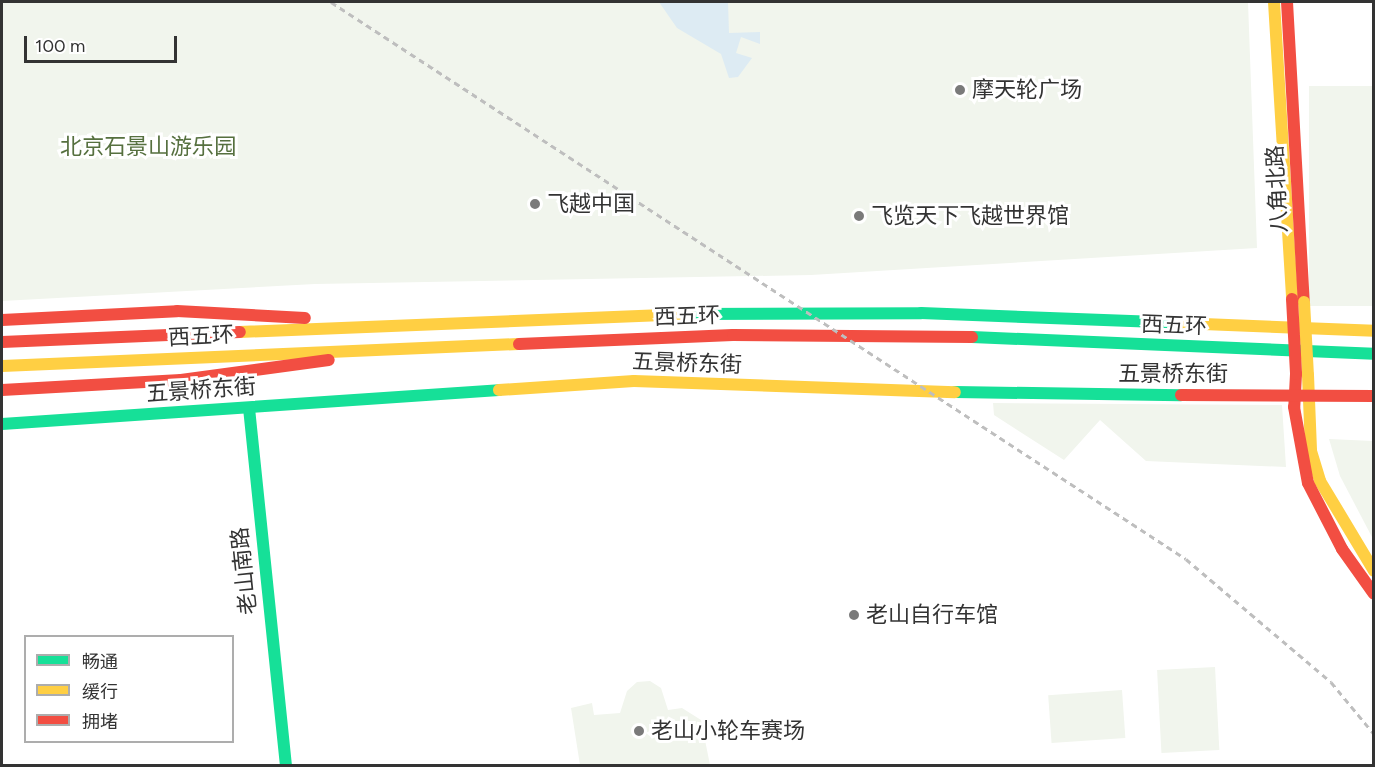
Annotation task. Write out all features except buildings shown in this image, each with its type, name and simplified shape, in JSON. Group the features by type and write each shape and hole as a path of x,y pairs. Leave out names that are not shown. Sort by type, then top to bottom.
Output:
{"main road":[{"name":"八角北路","path":"1274,2 1298,300"},
{"name":"八角北路","path":"1287,2 1302,375"},
{"path":"2,320 177,311 392,322"},
{"name":"西五环","path":"8,341 392,322 921,313 1374,331"},
{"name":"西五环","path":"2,366 427,347 922,335 1374,354"},
{"path":"2,390 181,380 427,347"},
{"path":"1302,375 1320,481 1374,571"},
{"path":"1302,375 1293,395 1308,483 1374,594"},
{"name":"五景桥东街","path":"2,424 634,381 1022,394 1374,396"},
{"name":"老山南路","path":"249,408 286,765"}],"green space":[{"name":"北京石景山游乐园","path":"2,2 1248,2 1257,248 811,275 315,284 2,301"},
{"path":"1309,86 1373,86 1373,306 1309,306"},
{"path":"993,403 1282,405 1286,467 1146,461 1100,420 1064,460 994,415"},
{"path":"1329,439 1373,441 1373,539 1340,476"},
{"path":"1215,667 1219,750 1161,753 1157,670"},
{"name":"老山小轮车赛场","path":"650,681 661,688 668,710 682,708 701,720 710,765 580,765 571,708 592,703 594,715 620,713 627,691 637,682"},
{"path":"1122,690 1125,738 1052,743 1048,695"}],"shaded area":[{"path":"659,2 728,2 729,33 760,32 760,44 741,37 736,53 752,58 738,77 729,78 721,54 677,28"}],"railway":[{"path":"331,2 1186,559 1331,682 1374,734"}],"traffic: fast":[{"path":"689,314 921,313 1178,323"},
{"path":"972,337 1374,354"},
{"path":"2,424 499,390"},
{"path":"955,392 1181,395"},
{"path":"249,408 286,766"}],"traffic: slow":[{"path":"1274,2 1292,299"},
{"path":"1304,302 1308,375"},
{"path":"240,332 689,314"},
{"path":"1178,323 1374,331"},
{"path":"2,366 519,344"},
{"path":"1308,375 1311,451 1320,481 1374,571"},
{"path":"499,390 634,381 955,392"}],"traffic: jam":[{"path":"1287,2 1304,302"},
{"path":"1292,299 1296,374"},
{"path":"2,320 177,311 305,318"},
{"path":"2,342 240,332"},
{"path":"519,344 733,335 972,337"},
{"path":"2,390 181,380 329,360"},
{"path":"1296,374 1294,407 1308,483 1342,549 1374,594"},
{"path":"1181,395 1374,396"}],"place":[{"name":"摩天轮广场","path":"960,90"},
{"name":"飞越中国","path":"535,204"},
{"name":"飞览天下飞越世界馆","path":"859,216"},
{"name":"老山自行车馆","path":"854,615"},
{"name":"老山小轮车赛场","path":"639,731"}]}
